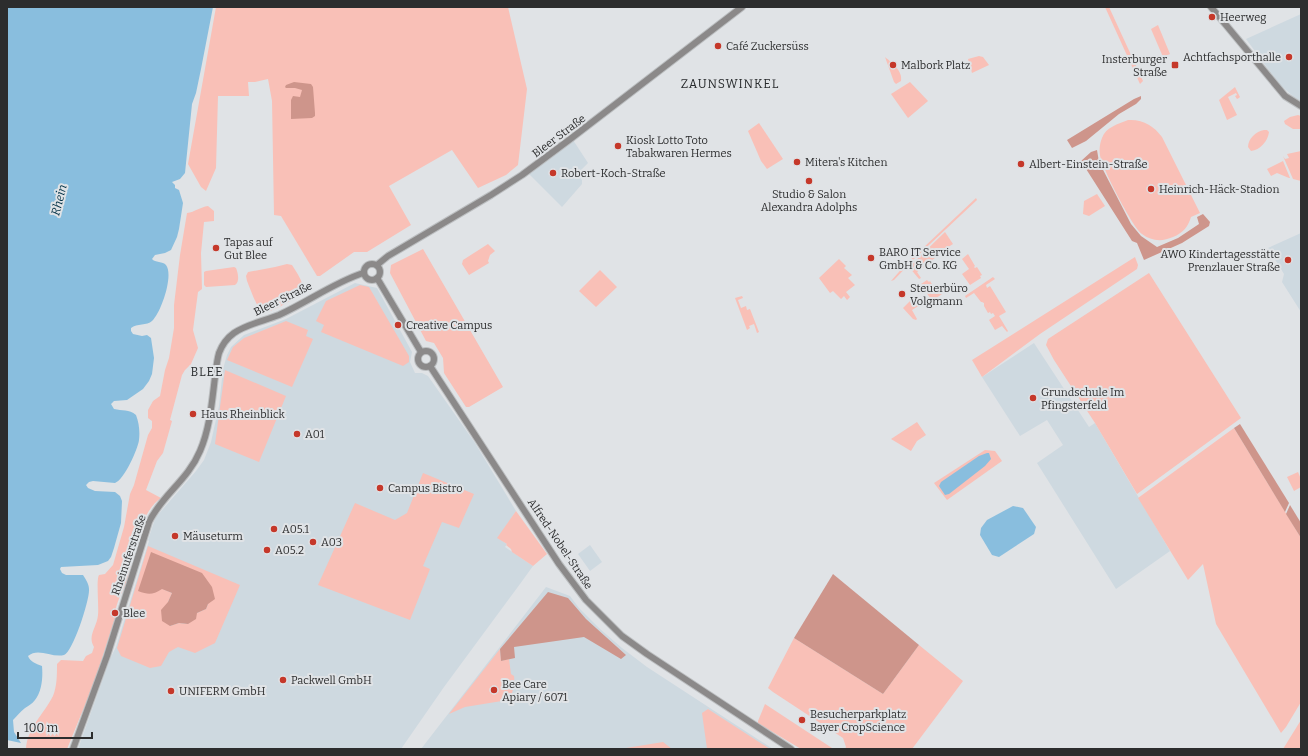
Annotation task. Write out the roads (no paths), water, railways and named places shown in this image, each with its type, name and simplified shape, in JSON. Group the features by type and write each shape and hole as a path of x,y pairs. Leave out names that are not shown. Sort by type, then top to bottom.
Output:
{"street":[{"name":"Bleer Straße","path":"377,265 393,253 527,172 742,7"},
{"path":"1211,7 1285,96 1301,106"},
{"path":"372,263 377,265 380,271 377,278 373,280 365,277 363,273 368,264 372,263"},
{"name":"Bleer Straße","path":"219,353 227,339 238,331 280,314 341,282 363,273"},
{"path":"377,278 421,352"},
{"path":"426,351 432,354 434,360 430,366 424,367 419,363 418,356 421,352 426,351"},
{"name":"Rheinuferstraße","path":"73,749 107,656 149,522 158,507 178,486 190,470 197,459 204,441 209,420 219,353"},
{"name":"Alfred-Nobel-Straße","path":"430,366 559,564 590,605 622,636 640,650 791,749"}],"water":[{"name":"Rhein","path":"7,7 213,7 196,93 192,104 185,173 180,179 172,182 175,185 175,188 179,190 183,203 179,229 171,250 155,255 152,259 165,264 168,270 165,294 156,317 150,323 133,326 131,328 133,334 142,336 147,335 151,338 154,358 152,374 143,389 127,400 114,401 111,404 114,409 128,411 136,415 139,424 138,444 130,464 119,481 115,483 93,481 86,485 88,488 95,491 115,492 120,496 122,501 121,523 111,557 108,561 98,565 61,567 60,569 62,573 66,575 83,575 89,587 89,595 80,625 68,652 59,656 36,652 28,656 36,664 42,666 42,679 41,688 35,700 13,720 14,732 21,743 7,740"},
{"path":"989,453 991,459 985,466 949,494 945,495 939,486 941,482 979,456"},
{"path":"1013,506 1023,508 1036,527 1034,534 999,557 992,555 980,535 981,528 987,520"}],"place":[{"name":"Heerweg","path":"1212,17"},
{"name":"Café Zuckersüss","path":"718,46"},
{"name":"Achtfachsporthalle","path":"1289,57"},
{"name":"Malbork Platz","path":"893,65"},
{"name":"Insterburger Straße","path":"1175,65"},
{"name":"Kiosk Lotto Toto Tabakwaren Hermes","path":"618,146"},
{"name":"Mitera's Kitchen","path":"797,162"},
{"name":"Albert-Einstein-Straße","path":"1021,164"},
{"name":"Robert-Koch-Straße","path":"553,173"},
{"name":"Studio & Salon Alexandra Adolphs","path":"809,181"},
{"name":"Heinrich-Häck-Stadion","path":"1151,189"},
{"name":"Tapas auf Gut Blee","path":"216,248"},
{"name":"BARO IT Service GmbH & Co. KG","path":"871,258"},
{"name":"AWO Kindertagesstätte Prenzlauer Straße","path":"1288,260"},
{"name":"Steuerbüro Volgmann","path":"902,294"},
{"name":"Creative Campus","path":"398,325"},
{"name":"Grundschule Im Pfingsterfeld","path":"1033,398"},
{"name":"Haus Rheinblick","path":"193,414"},
{"name":"A01","path":"297,434"},
{"name":"Campus Bistro","path":"380,488"},
{"name":"A05.1","path":"274,529"},
{"name":"Mäuseturm","path":"175,536"},
{"name":"A03","path":"313,542"},
{"name":"A05.2","path":"267,550"},
{"name":"Blee","path":"115,613"},
{"name":"Packwell GmbH","path":"283,680"},
{"name":"Bee Care Apiary / 6071","path":"494,690"},
{"name":"UNIFERM GmbH","path":"171,691"},
{"name":"Besucherparkplatz Bayer CropScience","path":"802,720"}],"district":[{"name":"ZAUNSWINKEL","path":"730,84"},
{"name":"BLEE","path":"207,372"}]}
